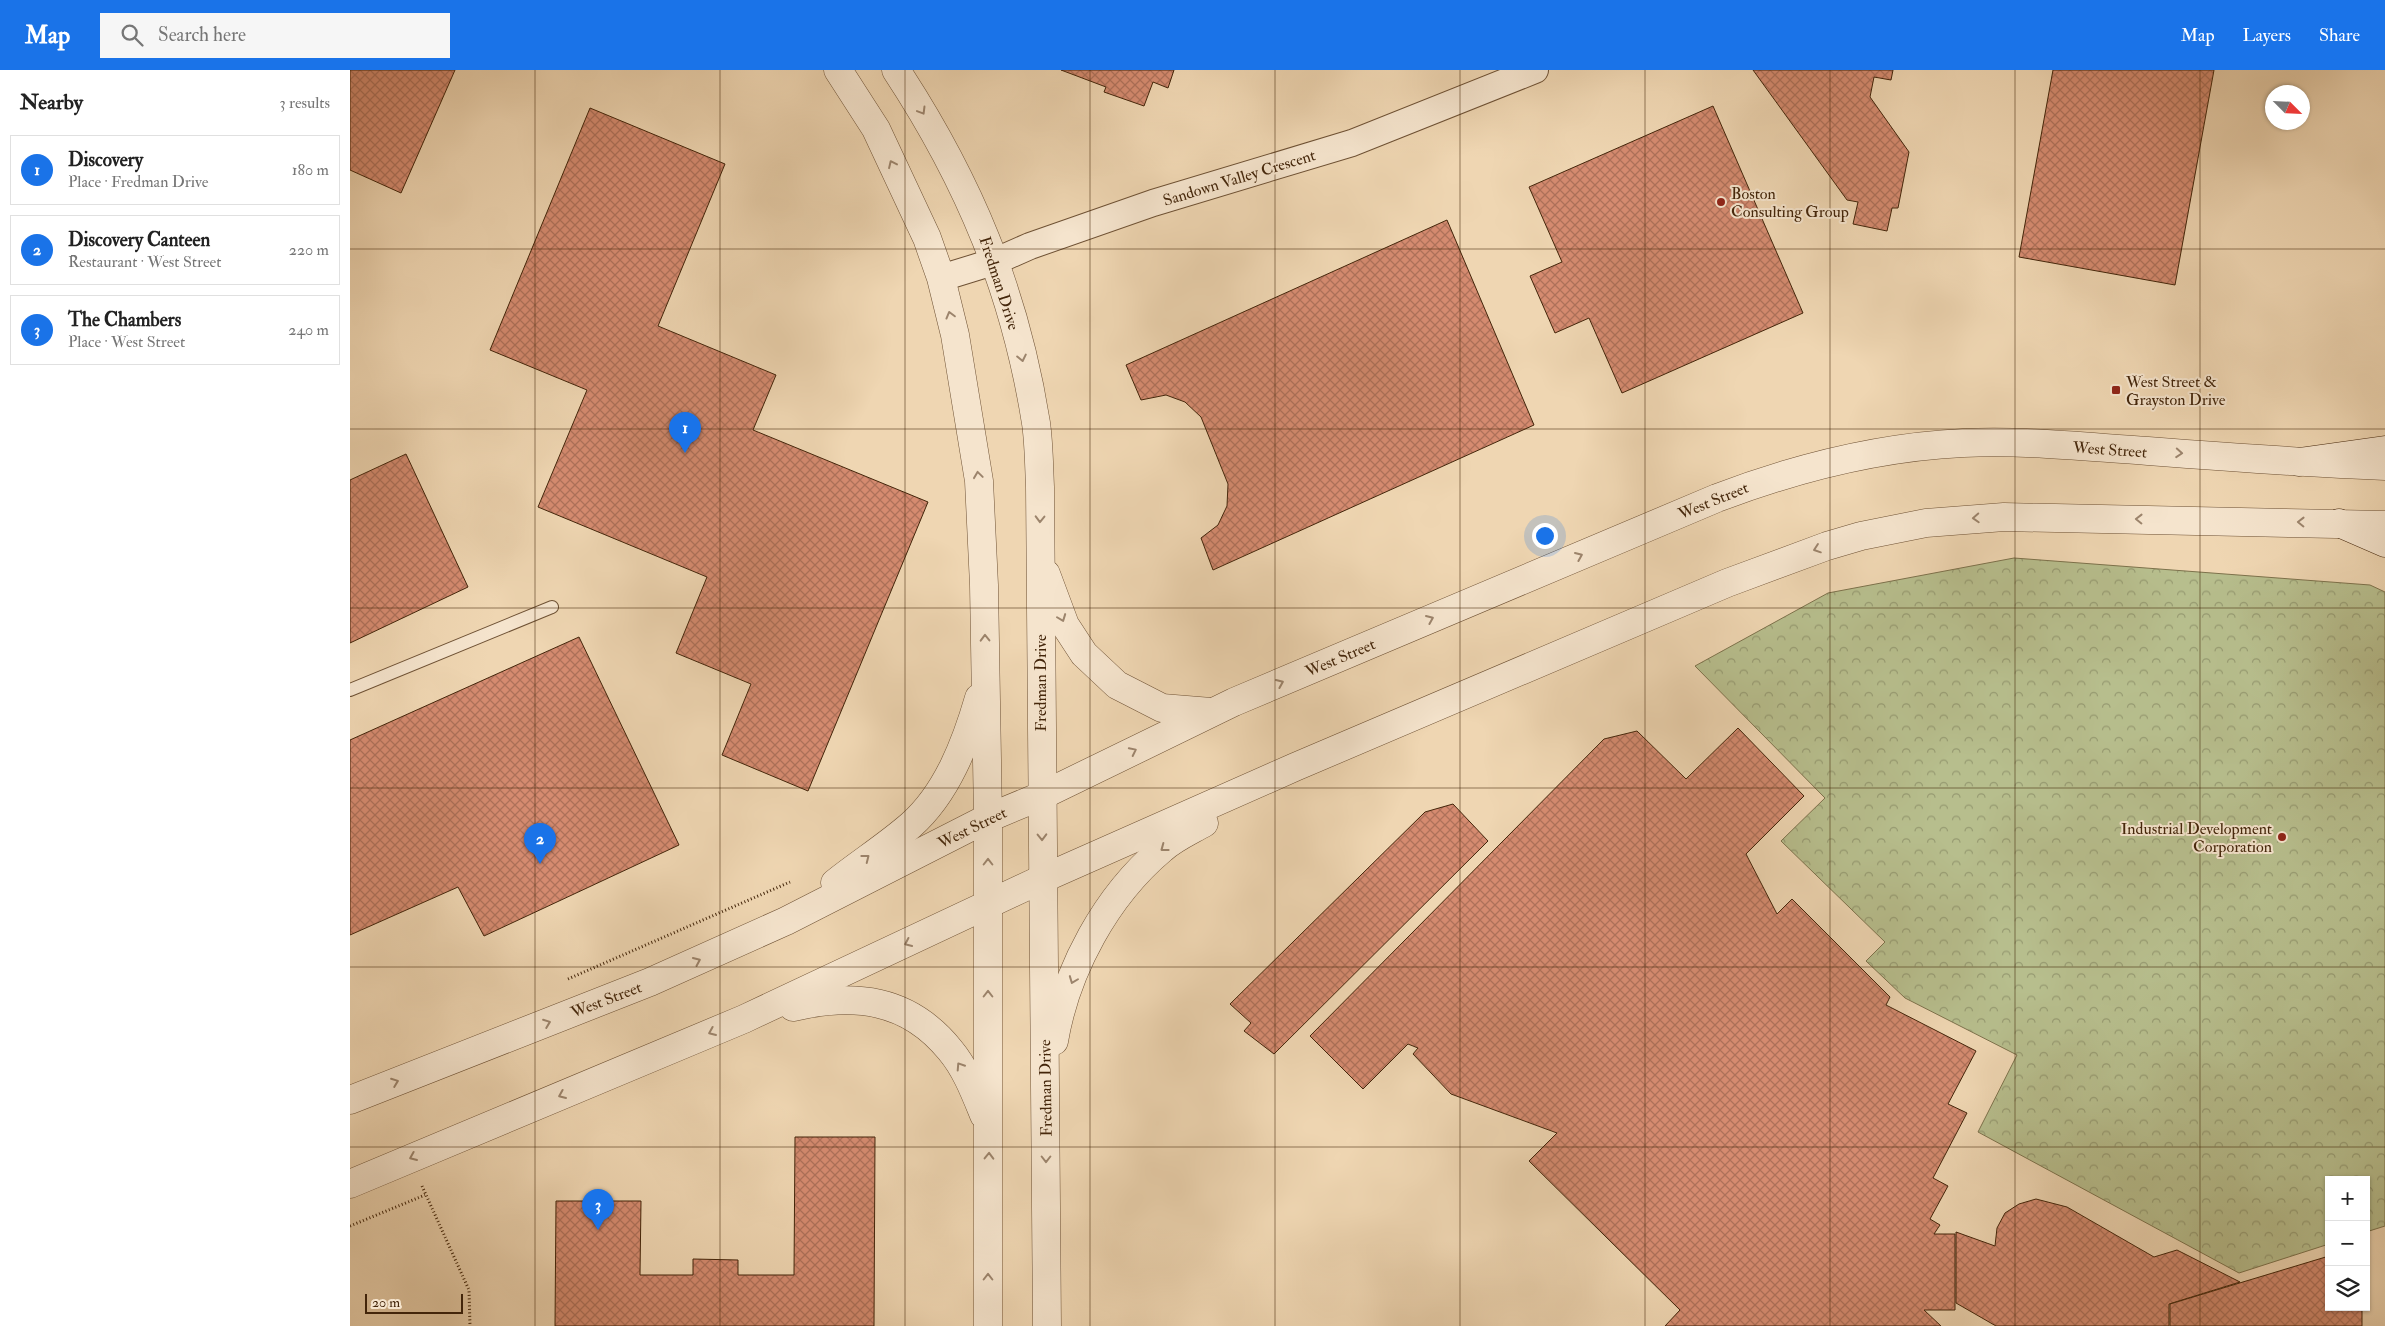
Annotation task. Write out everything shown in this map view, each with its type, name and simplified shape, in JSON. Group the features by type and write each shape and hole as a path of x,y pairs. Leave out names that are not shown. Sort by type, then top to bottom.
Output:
{"street":[{"path":"838,70 876,129 927,238 955,335 979,481 986,673 988,818 988,1326"},
{"name":"Fredman Drive","path":"896,70 946,151 996,261 1013,315 1036,423 1040,487 1041,796 1047,1326"},
{"name":"Sandown Valley Crescent","path":"940,278 996,261 1030,246 1153,202 1352,144 1535,70"},
{"name":"West Street","path":"350,1100 650,982 786,921 988,818 1041,796 1213,712 1717,498 1781,475 1880,452 1927,446 2020,443 2385,466"},
{"path":"2299,462 2385,450"},
{"path":"350,1184 744,1019 1042,879 1295,767 1736,580 1784,561 1861,536 1926,523 2004,517 2339,522 2385,525"},
{"path":"2339,522 2385,543"},
{"path":"1039,556 1065,626 1084,654 1117,685 1162,708 1188,712 1213,712"},
{"path":"786,921 912,824 945,784 971,725 986,673"},
{"path":"1045,1095 1058,1020 1075,973 1103,916 1132,878 1163,848 1295,767"},
{"path":"744,1019 837,999 866,1000 902,1012 922,1024 950,1050 968,1078 989,1125"}],"lane":[{"path":"350,690 552,606"}],"path":[{"path":"567,979 798,878"},
{"path":"350,1226 425,1195 469,1290 470,1326"}],"green space":[{"path":"2014,558 2370,585 2385,592 2385,1226 2370,1231 2370,1176 2325,1176 2325,1245 2239,1273 1978,1132 2017,1055 1905,998 1866,961 1885,942 1781,841 1825,798 1695,666 1828,593"}],"building":[{"path":"350,70 455,70 401,193 350,170"},
{"path":"1061,70 1174,70 1168,88 1153,82 1144,106 1104,92 1106,87"},
{"path":"1753,70 1893,70 1891,80 1874,77 1870,97 1909,152 1898,208 1892,208 1887,231 1853,224 1858,202 1847,200"},
{"path":"2053,70 2214,70 2175,285 2019,257"},
{"path":"1713,106 1803,313 1622,393 1589,318 1555,333 1530,276 1562,262 1529,187"},
{"path":"590,108 725,164 658,326 776,375 753,430 928,502 808,791 722,755 751,684 676,653 707,577 538,507 587,390 490,350"},
{"path":"1447,220 1534,425 1213,570 1201,538 1218,525 1227,506 1228,484 1201,417 1185,402 1166,395 1141,400 1126,365"},
{"path":"406,454 468,587 350,643 350,480"},
{"path":"579,637 679,845 484,936 458,887 350,935 350,740"},
{"path":"1738,728 1804,796 1746,854 1777,914 1792,899 1890,997 1886,1005 1976,1051 1948,1104 1967,1113 1933,1178 1948,1186 1930,1219 1940,1225 1934,1234 1955,1234 1955,1310 1924,1310 1941,1326 1665,1326 1680,1310 1529,1161 1557,1133 1451,1094 1413,1054 1418,1048 1408,1044 1363,1089 1310,1036 1604,739 1637,731 1686,779"},
{"path":"1453,804 1488,841 1274,1054 1244,1031 1251,1023 1230,1004 1425,812"},
{"path":"795,1137 875,1137 874,1326 555,1326 556,1201 641,1201 640,1275 693,1275 693,1259 738,1260 738,1275 794,1275"},
{"path":"2036,1199 2067,1207 2154,1257 2177,1250 2240,1282 2169,1304 2169,1326 1996,1326 1956,1303 1956,1232 1995,1246 1997,1228 2005,1213 2019,1204"},
{"path":"2325,1257 2325,1311 2362,1311 2362,1326 2170,1326 2170,1304"}],"place":[{"name":"Boston Consulting Group","path":"1721,202"},
{"name":"West Street & Grayston Drive","path":"2116,390"},
{"name":"Discovery","path":"685,453"},
{"name":"Industrial Development Corporation","path":"2282,837"},
{"name":"Discovery Canteen","path":"540,864"},
{"name":"The Chambers","path":"598,1230"}]}
